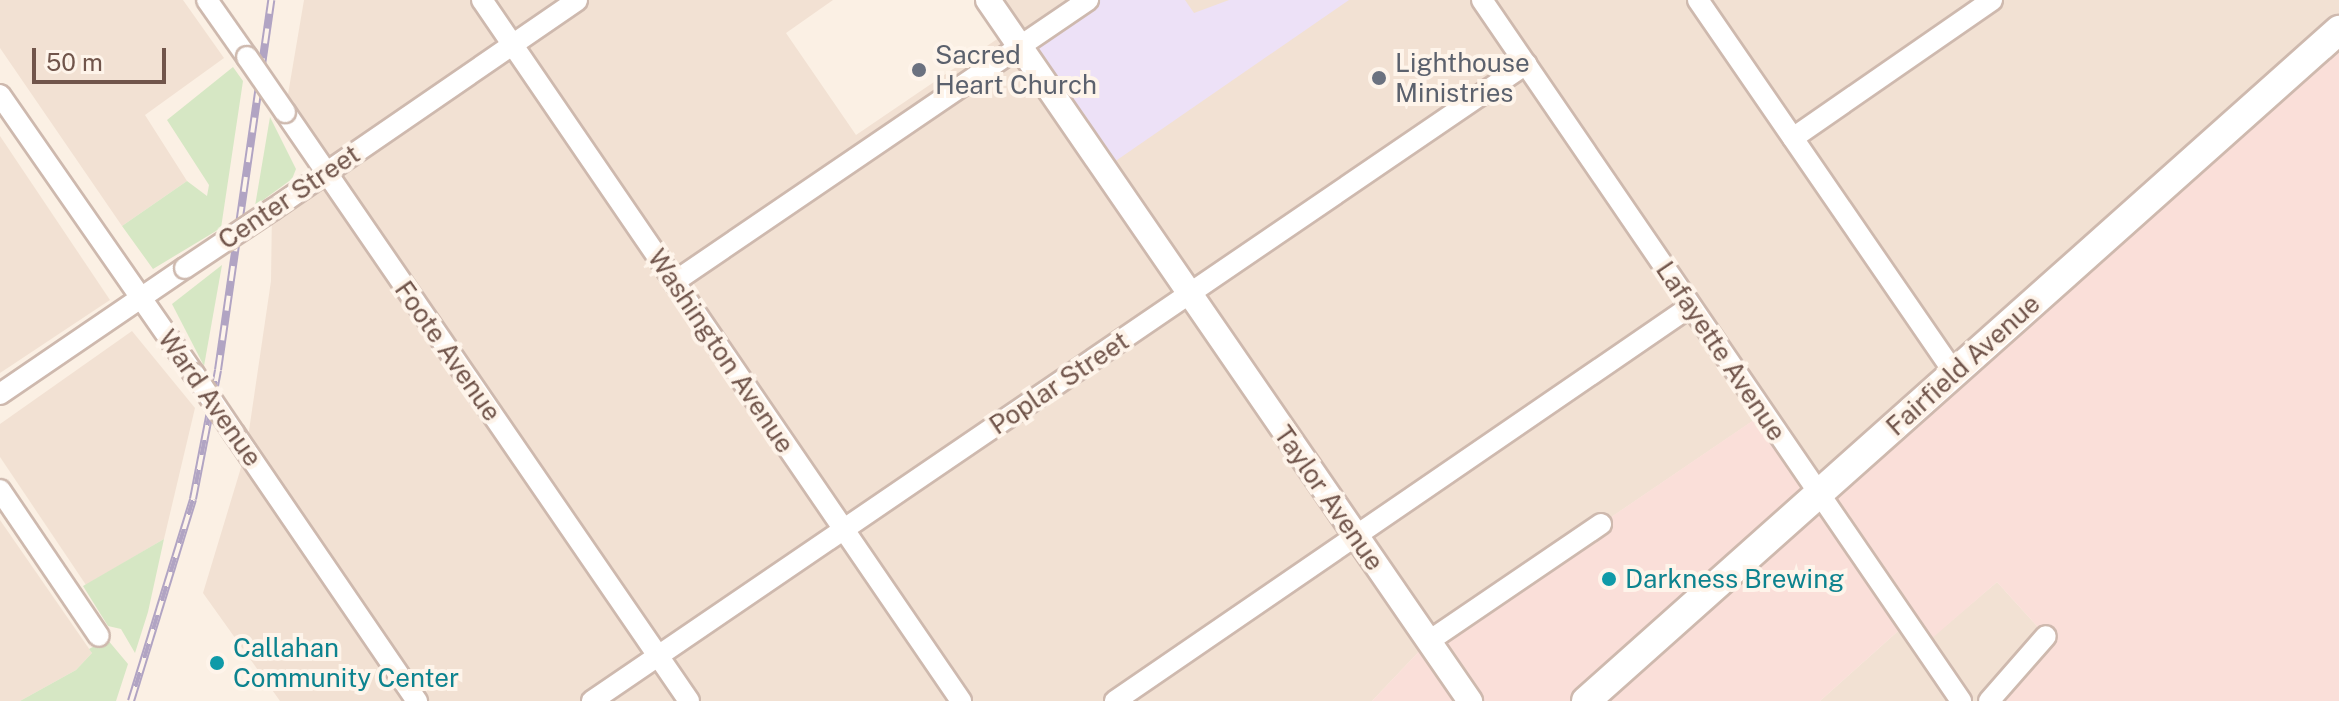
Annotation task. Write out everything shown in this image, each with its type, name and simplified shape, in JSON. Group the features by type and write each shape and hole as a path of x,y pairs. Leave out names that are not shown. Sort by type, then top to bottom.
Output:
{"main road":[{"name":"Fairfield Avenue","path":"1586,701 2339,30"}],"street":[{"name":"Foote Avenue","path":"207,0 689,701"},
{"name":"Washington Avenue","path":"482,0 841,531 961,701"},
{"name":"Center Street","path":"0,394 577,0"},
{"name":"Taylor Avenue","path":"988,0 1187,295 1470,701"},
{"path":"674,282 1088,0"},
{"name":"Lafayette Avenue","path":"1482,0 1961,701"},
{"path":"1698,0 1954,373"},
{"path":"1793,138 1992,0"},
{"name":"Poplar Street","path":"592,701 1526,64"},
{"name":"Ward Avenue","path":"0,95 417,701"},
{"path":"1115,701 1691,306"},
{"path":"0,490 99,636"},
{"path":"1429,641 1601,524"},
{"path":"1989,701 2046,636"}],"shaded area":[{"path":"0,0 183,0 224,58 145,115 187,181 122,226 0,48"},
{"path":"304,0 833,0 786,33 856,135 1009,31 988,0 2339,0 2339,30 1819,494 1763,414 1429,641 1372,701 280,701 203,593 246,451 271,281 272,210 325,174 285,112"},
{"path":"1088,0 1185,0 1194,13 1229,0 1349,0 1104,169 1020,46"},
{"path":"2339,30 2339,701 1989,701 2046,636 1997,582 1923,646 1907,623 1820,701 1372,701 1429,641 1764,413 1818,493"},
{"path":"0,136 110,300 0,373"},
{"path":"132,331 195,408 164,539 86,585 0,457 0,424"},
{"path":"0,520 92,653 76,670 20,701 0,701"},
{"path":"1997,582 2046,636 1989,701 1820,701 1907,623 1923,645"}],"green space":[{"path":"233,67 243,81 221,228 153,269 122,226 187,181 207,196 209,185 167,120"},
{"path":"270,117 296,169 292,179 255,206"},
{"path":"222,265 204,366 172,304"},
{"path":"164,539 148,612 135,653 121,629 108,626 83,586"},
{"path":"107,639 128,664 116,701 20,701 76,670 92,653 89,649"}],"railway":[{"path":"131,701 193,499 218,370 271,0"}],"place":[{"name":"Sacred Heart Church","path":"919,70"},
{"name":"Lighthouse Ministries","path":"1379,78"},
{"name":"Darkness Brewing","path":"1609,579"},
{"name":"Callahan Community Center","path":"217,663"}]}
